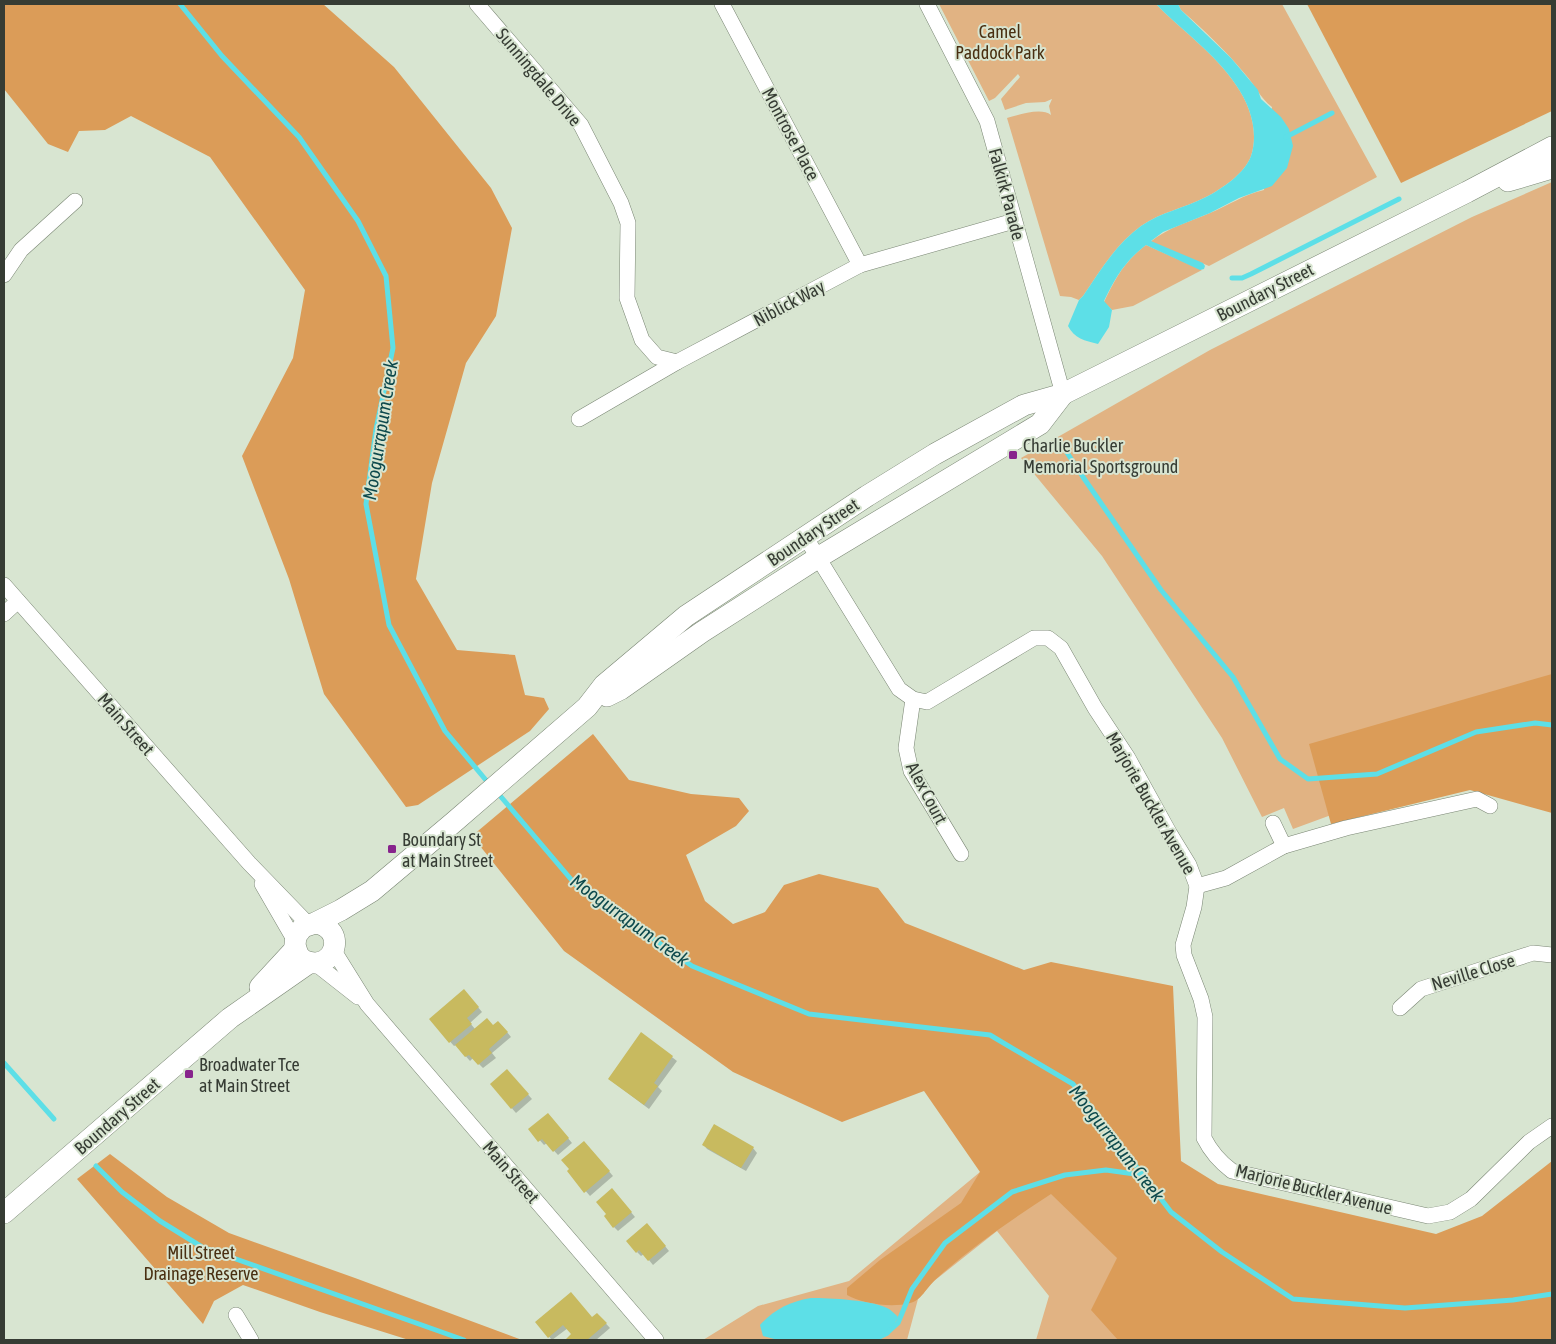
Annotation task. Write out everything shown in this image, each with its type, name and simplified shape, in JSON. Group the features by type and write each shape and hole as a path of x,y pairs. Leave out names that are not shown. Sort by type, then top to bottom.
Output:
{"street":[{"name":"Sunningdale Drive","path":"477,4 581,125 621,203 628,223 627,298 642,340 657,357 677,362"},
{"name":"Montrose Place","path":"722,4 860,265"},
{"name":"Falkirk Parade","path":"927,4 987,121 1063,394"},
{"name":"Boundary Street","path":"304,954 299,931 342,910 372,891 587,707 604,686 686,616 867,496 951,445 1024,405 1063,394 1467,192 1552,147"},
{"name":"Boundary Street","path":"1467,192 1552,168"},
{"path":"4,275 21,250 75,201"},
{"name":"Niblick Way","path":"579,419 677,362 860,265 1014,221"},
{"name":"Boundary Street","path":"587,707 621,689 702,632 819,557 1040,424 1063,394"},
{"path":"806,538 899,689 913,699"},
{"name":"Main Street","path":"4,585 249,863 312,924"},
{"path":"4,614 18,602"},
{"name":"Marjorie Buckler Avenue","path":"913,699 927,702 1034,638 1048,638 1061,648 1095,708 1128,758 1189,865 1197,886 1194,907 1183,945 1184,955 1201,999 1205,1017 1204,1138 1209,1149 1222,1164 1232,1171 1428,1216 1450,1212 1471,1199 1529,1142 1552,1126"},
{"name":"Alex Court","path":"913,699 906,748 911,771 961,854"},
{"path":"1197,886 1226,878 1284,846 1346,828 1477,799 1490,806"},
{"path":"1273,823 1284,846"},
{"name":"Main Street","path":"249,863 304,954 367,1004"},
{"name":"Boundary Street","path":"304,954 327,960 372,891"},
{"path":"312,924 327,927 334,937 334,947"},
{"name":"Main Street","path":"334,947 367,1004 656,1340"},
{"name":"Boundary Street","path":"4,1213 304,954"},
{"name":"Neville Close","path":"1400,1008 1421,989 1533,954 1552,955"},
{"path":"236,1315 251,1340"}],"green space":[{"path":"4,4 323,4 394,67 491,188 512,228 496,316 466,363 432,483 416,579 457,650 515,655 525,695 544,698 549,709 530,731 418,805 406,807 324,694 289,579 242,456 293,358 305,290 210,157 131,116 105,130 79,131 68,152 48,144 4,89"},
{"name":"Camel Paddock Park","path":"939,4 1156,4 1208,52 1228,73 1241,93 1252,119 1254,138 1251,156 1244,168 1219,190 1198,201 1157,217 1132,233 1109,258 1079,300 1060,296 1007,118 1036,112 1051,115 1049,106 1052,99 1045,102 1026,103 1005,110 1001,99 1020,77 1018,74 995,98 989,101"},
{"path":"1178,4 1282,4 1377,177 1209,266 1150,242 1172,229 1243,197 1264,190 1272,107 1264,100 1249,78 1230,57 1181,10"},
{"path":"1307,4 1552,4 1552,111 1401,183"},
{"path":"1552,182 1552,734 1293,829 1284,808 1262,817 1222,738 1102,556 1021,458 1210,350 1472,217"},
{"path":"1146,245 1202,270 1133,306 1112,310 1104,302 1121,270"},
{"path":"1552,674 1552,813 1470,790 1331,824 1309,744"},
{"path":"593,734 629,780 691,794 739,798 749,811 736,826 686,855 705,901 733,924 765,912 784,885 819,874 878,888 905,923 1024,970 1051,962 1173,986 1181,1161 1218,1184 1436,1234 1482,1216 1552,1161 1552,1340 1118,1340 1091,1310 1117,1258 1051,1194 1006,1224 962,1257 935,1280 921,1297 914,1302 895,1305 878,1304 861,1301 847,1295 847,1288 880,1260 961,1203 980,1172 924,1091 842,1122 733,1072 564,951 472,836"},
{"path":"1071,1105 1251,1340 1036,1340 1049,1296 997,1231 934,1281 918,1299 907,1340 703,1340 758,1306 849,1281 980,1172"},
{"name":"Mill Street Drainage Reserve","path":"110,1154 167,1197 229,1233 522,1340 409,1340 243,1285 214,1301 203,1324 77,1179"}],"water":[{"path":"1156,4 1178,4 1181,10 1231,58 1258,90 1261,99 1281,117 1289,129 1293,146 1287,168 1272,186 1239,198 1210,213 1163,232 1151,241 1203,263 1204,269 1200,270 1146,245 1132,257 1117,277 1104,301 1112,310 1109,327 1098,344 1077,336 1068,326 1079,300 1109,258 1132,233 1149,221 1206,197 1226,185 1244,168 1251,156 1253,147 1253,128 1249,110 1228,73"},
{"path":"811,1298 873,1303 889,1309 898,1317 889,1335 879,1340 778,1340 763,1336 760,1325 771,1315 796,1301"}],"building":[{"path":"464,989 479,1007 467,1018 472,1024 449,1043 429,1019"},
{"path":"487,1018 493,1025 498,1021 508,1032 489,1049 492,1053 478,1065 469,1055 465,1057 455,1045"},
{"path":"641,1032 673,1056 654,1083 658,1086 644,1105 608,1079"},
{"path":"507,1069 529,1094 511,1109 490,1084"},
{"path":"548,1113 569,1138 553,1152 542,1139 538,1142 528,1129"},
{"path":"714,1124 754,1147 741,1168 702,1145"},
{"path":"584,1141 610,1171 584,1193 561,1160"},
{"path":"612,1188 632,1212 613,1228 604,1216 606,1214 596,1202"},
{"path":"647,1223 666,1246 648,1261 639,1250 636,1253 626,1241"},
{"path":"571,1292 592,1317 597,1313 607,1323 587,1340 565,1340 571,1334 563,1325 548,1338 535,1322"}],"waterway":[{"name":"Moogurrapum Creek","path":"180,4 222,56 299,137 358,221 386,276 393,348 376,429 366,504 389,625 445,731 490,785"},
{"path":"1286,137 1332,113"},
{"path":"1232,278 1242,278 1251,274 1399,199"},
{"path":"1062,445 1161,590 1233,677 1280,759 1308,779 1377,774 1476,732 1535,723 1552,725"},
{"name":"Moogurrapum Creek","path":"496,791 575,884 692,966 809,1014 990,1035 1073,1084 1171,1212 1222,1252 1293,1299 1405,1308 1513,1300 1552,1294"},
{"path":"4,1063 54,1119"},
{"path":"96,1166 122,1192 160,1221 202,1247 464,1340"},
{"path":"887,1333 898,1323 912,1289 945,1243 1012,1192 1065,1175 1106,1170 1142,1175"}],"place":[{"name":"Charlie Buckler Memorial Sportsground","path":"1013,455"},
{"name":"Boundary St at Main Street","path":"392,849"},
{"name":"Broadwater Tce at Main Street","path":"189,1074"}]}
